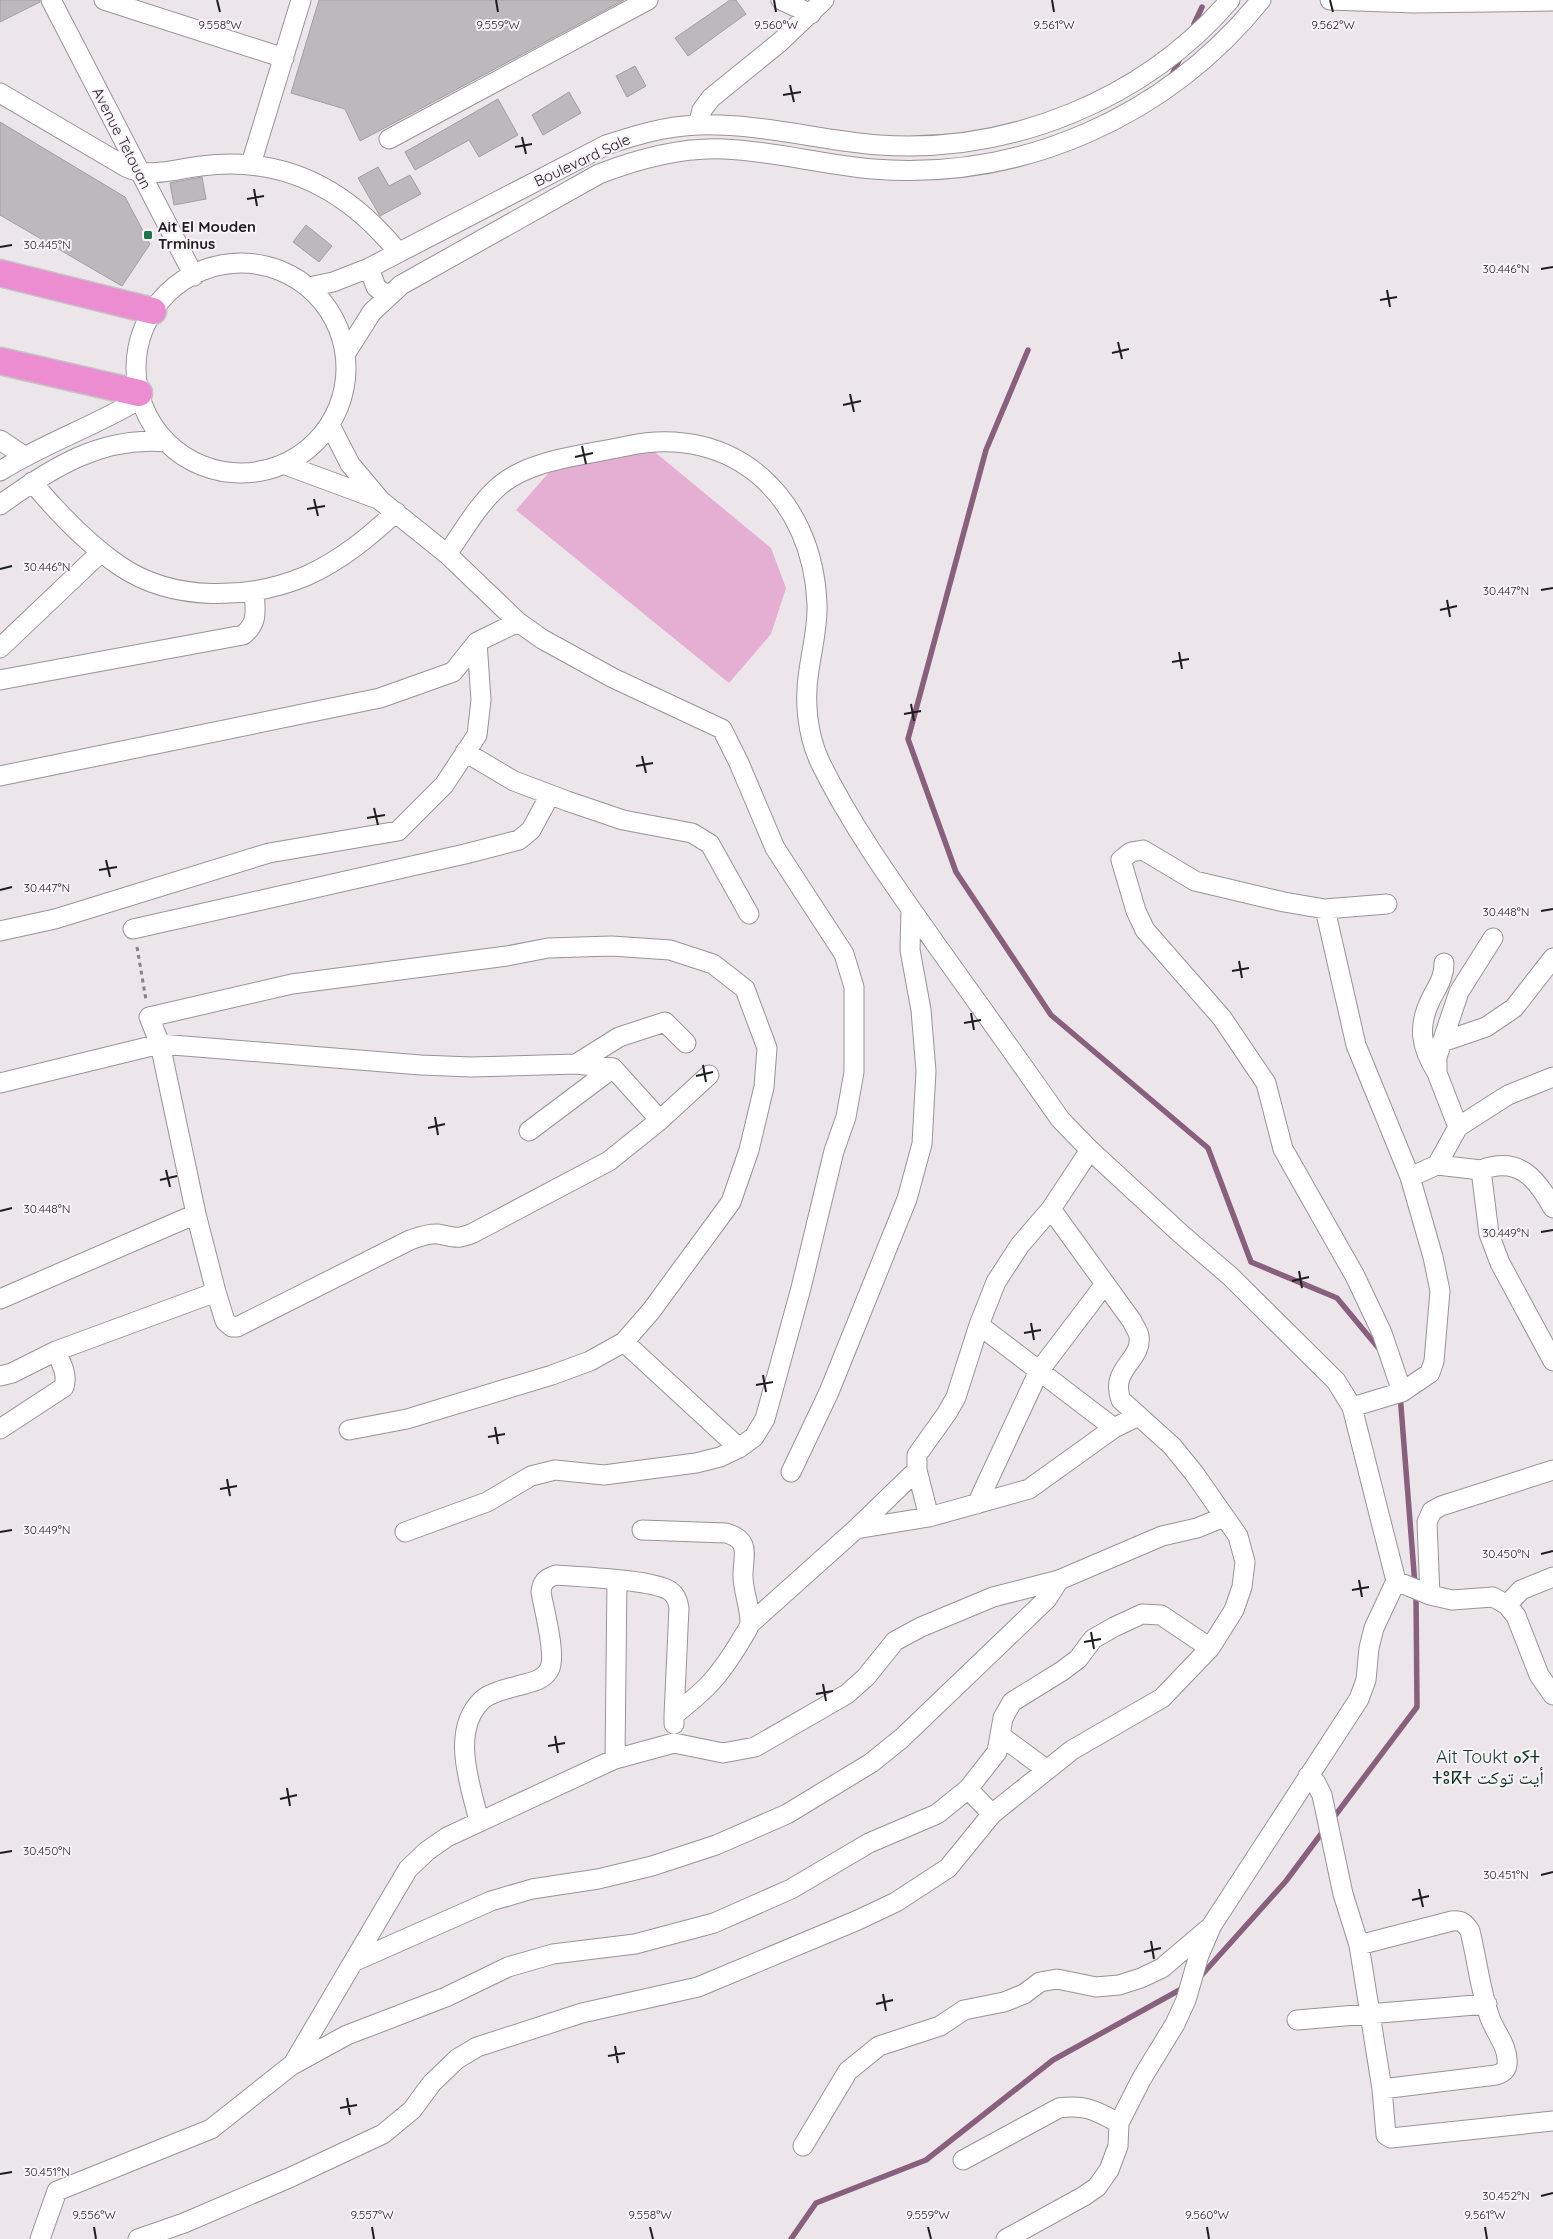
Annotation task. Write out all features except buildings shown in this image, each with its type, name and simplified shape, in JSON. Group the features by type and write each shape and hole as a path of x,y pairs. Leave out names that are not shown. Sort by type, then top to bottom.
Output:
{"highway":[{"path":"0,273 153,312"},
{"path":"0,361 139,396"}],"street":[{"name":"Avenue Tetouan","path":"50,0 194,276"},
{"path":"104,0 284,58"},
{"path":"251,164 301,0"},
{"path":"389,139 648,0"},
{"path":"781,0 811,14"},
{"path":"698,125 702,110 711,98 811,14 824,0"},
{"path":"346,353 362,325 387,296 416,275 599,174 673,152 724,149 872,169 935,170 997,162 1058,146 1129,113 1173,85 1233,33 1261,0"},
{"path":"1330,0 1553,1"},
{"name":"Boulevard Sale","path":"309,287 332,282 369,268 606,145 634,135 666,128 698,125 738,126 906,146 945,144 992,138 1048,122 1107,98 1141,78 1172,55 1225,1"},
{"path":"0,93 126,167 141,173 211,164 251,164 294,173 334,193 368,219 398,252"},
{"path":"233,264 253,264 273,268 292,276 309,287 333,317 341,334 346,353 347,372 344,390 330,425 306,449 283,464 258,471 234,472 209,468 186,458 166,442 146,415 139,396 136,372 137,350 143,330 164,297 194,276 213,268 233,264"},
{"path":"369,268 376,288 387,296"},
{"path":"0,471 24,456 108,417 139,396"},
{"path":"330,425 350,464 389,507 447,554 518,622 542,639 613,678 722,729 739,763 775,848 844,954 854,987 854,1072 846,1117 834,1151 801,1288 765,1419 754,1437 739,1448 720,1457 696,1463 604,1476 555,1470 531,1476 487,1502 405,1532"},
{"path":"0,440 24,456"},
{"path":"447,554 497,488 518,473 542,464 637,444 673,440 692,443 720,452 759,475 782,498 808,550 813,568 817,608 807,687 807,706 818,758 840,801 870,851 1060,1119 1090,1150 1180,1234 1230,1276 1336,1381 1352,1406 1396,1581 1374,1628 1369,1648 1366,1680 1359,1699 1212,1925 1198,1955 1186,2000 1175,2024 1142,2078 1119,2123 1118,2146 1109,2170 1097,2187 1006,2239"},
{"path":"0,505 32,482 77,457 102,447 129,441 166,442"},
{"path":"283,464 389,507"},
{"path":"32,482 65,519 101,552 135,575 166,587 211,593 254,591 290,582 332,562 362,542 389,507"},
{"path":"2,642 101,552"},
{"path":"0,680 244,635 254,624 256,617 254,591"},
{"path":"0,776 380,698 452,672 477,642 518,622"},
{"path":"0,930 55,919 269,853 398,831 444,785 477,735 481,700 477,642"},
{"path":"465,752 514,781 550,795 623,820 692,833 710,844 750,914"},
{"path":"133,929 466,854 519,840 531,830 550,795"},
{"path":"1387,904 1325,909 1284,902 1195,881 1143,850 1131,852 1121,860 1136,911 1146,930 1222,1018 1266,1083 1284,1150 1355,1276 1382,1333 1402,1392"},
{"path":"791,1472 830,1392 907,1200 922,1144 926,1071 921,1010 910,950 911,909"},
{"path":"1325,909 1356,1045 1410,1177 1433,1257 1440,1291 1434,1361 1430,1373 1402,1392 1352,1406"},
{"path":"1437,1073 1437,1057 1459,992 1493,938"},
{"path":"350,1430 407,1419 552,1375 590,1361 624,1342 651,1311 731,1202 748,1150 764,1087 767,1048 745,989 712,964 670,950 612,946 548,948 507,956 292,984 149,1017 160,1044 196,1214 216,1292 228,1326 237,1327 410,1240 426,1235 438,1234 459,1239 474,1233 609,1160 660,1120 709,1075"},
{"path":"1442,1042 1486,1027 1514,1008 1553,958"},
{"path":"1444,963 1444,977 1423,1016 1422,1035 1426,1055 1437,1073 1458,1127"},
{"path":"576,1064 620,1037 665,1022 686,1043"},
{"path":"0,1083 160,1044 421,1065 471,1067 576,1064 612,1068 660,1120"},
{"path":"529,1132 612,1068"},
{"path":"1437,1165 1458,1127 1508,1095 1553,1077"},
{"path":"930,1517 917,1470 917,1455 948,1413 956,1397 979,1325 996,1282 1020,1245 1051,1209 1090,1150"},
{"path":"1410,1177 1437,1165 1481,1170 1497,1164 1520,1168 1541,1187 1553,1208"},
{"path":"1481,1170 1489,1234 1497,1256 1553,1361"},
{"path":"138,2239 184,2223 383,2134 412,2110 432,2083 457,2059 477,2047 582,2014 698,1986 858,1920 896,1902 948,1868 992,1814 1047,1770 1102,1730 1135,1715 1162,1698 1210,1648 1234,1610 1242,1587 1245,1562 1238,1536 1194,1472 1177,1453 1121,1400 1118,1390 1118,1378 1137,1350 1140,1336 1132,1321 1051,1209"},
{"path":"0,1299 196,1214"},
{"path":"977,1504 1039,1371 1106,1284"},
{"path":"0,1376 12,1373 56,1351 216,1292"},
{"path":"979,1325 1114,1428"},
{"path":"624,1342 739,1448"},
{"path":"0,1429 64,1387 65,1372 56,1351"},
{"path":"856,1529 930,1517 1029,1489 1114,1428 1138,1416"},
{"path":"674,1715 708,1688 721,1673 750,1624 856,1529 917,1470"},
{"path":"1430,1595 1427,1522 1432,1511 1441,1506 1553,1470"},
{"path":"293,2064 408,1869 427,1850 479,1821 615,1760 674,1742 722,1753 754,1747 847,1694 866,1677 895,1641 921,1626 993,1597 1059,1580 1162,1536 1197,1528 1224,1516"},
{"path":"642,1530 726,1533 735,1536 742,1543 745,1552 743,1575 750,1624"},
{"path":"479,1821 465,1763 469,1718 483,1699 544,1677 550,1668 552,1657 541,1592 542,1584 547,1578 556,1575 617,1580 663,1588 671,1592 677,1599 679,1608 674,1742"},
{"path":"1507,1605 1521,1590 1553,1578"},
{"path":"615,1760 617,1580"},
{"path":"353,1962 491,1901 532,1889 598,1879 652,1866 716,1845 787,1814 871,1763 902,1738 1047,1599 1059,1580"},
{"path":"1396,1581 1430,1595 1452,1600 1493,1597 1507,1605 1516,1616 1539,1675 1553,1695"},
{"path":"40,2239 57,2191 210,2129 293,2064 347,2035 446,1998 508,1967 553,1954 635,1944 714,1923 791,1889 869,1843 937,1814 968,1789 997,1752 1003,1718 1012,1702 1062,1671 1078,1659 1093,1639 1114,1627 1142,1614 1161,1615 1210,1648"},
{"path":"1001,1736 1047,1770"},
{"path":"1308,1776 1316,1783 1322,1796 1343,1894 1359,1945 1382,2089 1386,2135 1391,2138 1553,2121"},
{"path":"968,1789 992,1814"},
{"path":"1359,1945 1460,1921 1466,1924 1470,1931 1487,2004 1494,2026 1503,2042 1507,2066 1504,2072 1496,2075 1382,2089"},
{"path":"803,2146 848,2071 879,2046 940,2026 964,2010 1004,2002 1024,1994 1040,1982 1057,1978 1096,1987 1119,1985 1141,1978 1162,1968 1212,1925"},
{"path":"1298,2020 1487,2004"},
{"path":"963,2160 1059,2108 1076,2105 1091,2108 1119,2123"}],"path":[{"path":"133,929 149,1017"}],"shaded area":[{"path":"650,448 771,548 786,588 771,634 729,683 516,510 552,469"}],"waterway":[{"path":"1194,24 1202,7"},
{"path":"1171,77 1181,56"},
{"path":"1028,350 986,450 908,739 956,872 1051,1015 1208,1148 1251,1262 1337,1298 1381,1351"},
{"path":"1400,1394 1415,1585"},
{"path":"1331,1821 1417,1707 1416,1594"},
{"path":"1199,1978 1286,1881 1324,1830"},
{"path":"791,2239 816,2203 926,2160 1053,2060 1185,1987"}],"place":[{"name":"Ait El Mouden Trminus","path":"148,235"}],"district":[{"name":"Ait Toukt ⴰⵢⵜ ⵜⵓⴽⵜ أيت توكت","path":"1488,1766"}]}
